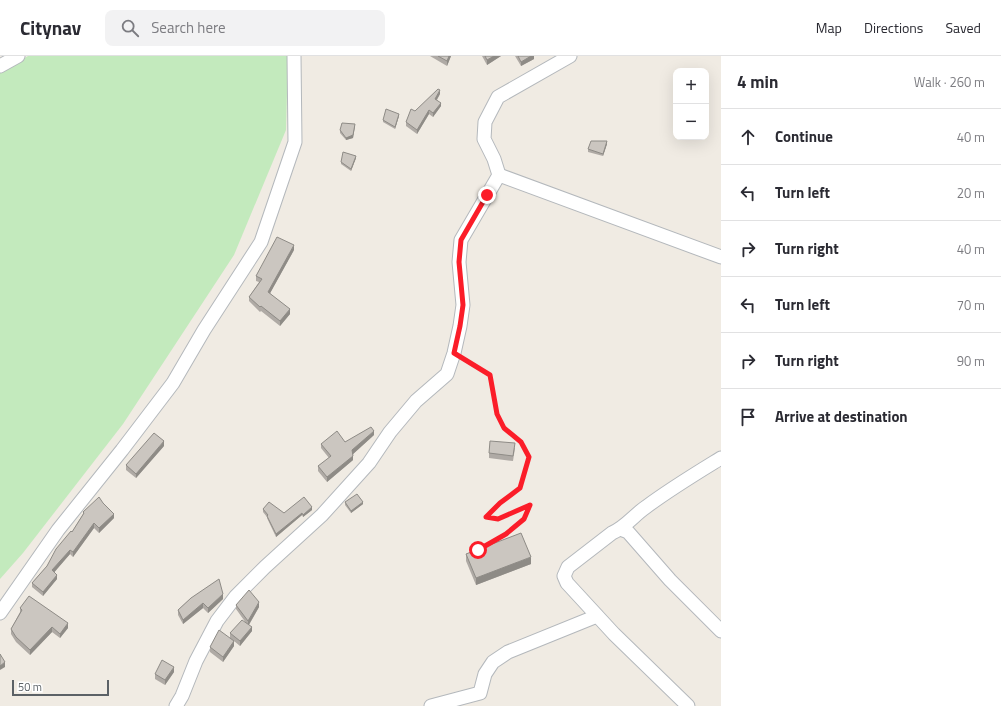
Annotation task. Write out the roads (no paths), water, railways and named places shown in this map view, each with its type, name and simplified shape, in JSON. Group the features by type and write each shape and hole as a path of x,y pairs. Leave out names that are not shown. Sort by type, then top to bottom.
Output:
{"street":[{"path":"0,66 18,56"},
{"path":"0,613 58,530 173,383 204,330 261,242 295,142 294,56"},
{"path":"176,706 182,696 196,661 217,621 236,596 265,567 322,515 369,464 390,432 416,401 447,374 454,353 463,305 459,262 461,240 499,175 494,159 484,139 485,122 498,96 570,56"},
{"path":"499,175 721,257"},
{"path":"688,706 614,634 567,583 564,576 568,567 612,533 620,529 643,509 672,488 721,458"},
{"path":"620,529 628,532 670,580 721,631"},
{"path":"431,706 480,693 485,674 493,662 508,652 597,616"}]}
